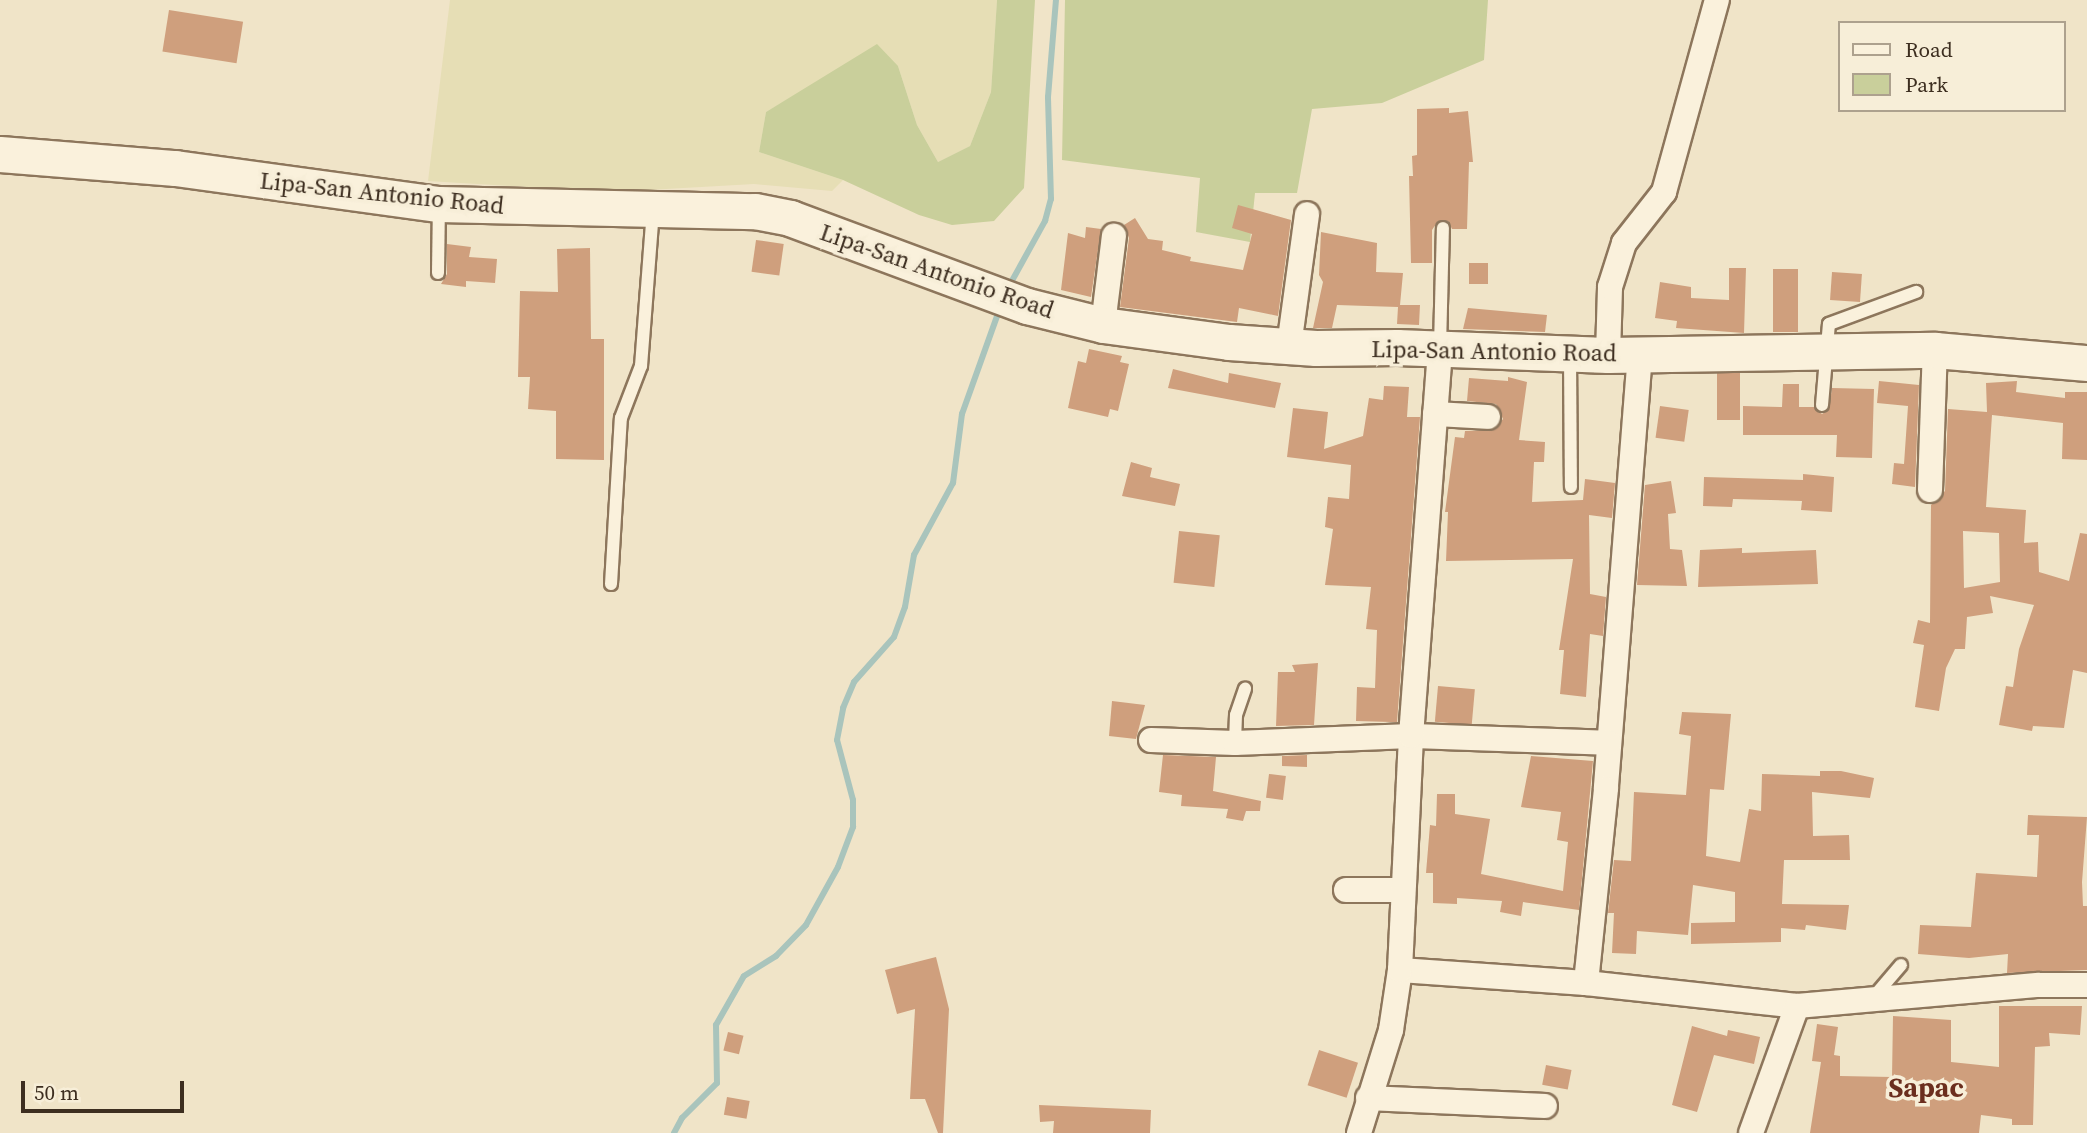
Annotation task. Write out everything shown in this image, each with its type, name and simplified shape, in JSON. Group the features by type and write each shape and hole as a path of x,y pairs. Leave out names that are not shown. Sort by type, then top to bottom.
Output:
{"main road":[{"name":"Lipa-San Antonio Road","path":"0,154 175,168 439,204 755,211 790,218 983,292 1027,306 1103,325 1289,346 1570,354 1935,350 2087,363"}],"street":[{"path":"1586,983 1609,743 1624,354 1611,287 1620,254 1664,192 1717,0"},
{"path":"1289,346 1307,214"},
{"path":"1103,325 1114,236"},
{"path":"1359,1133 1391,1030 1400,970 1411,736 1440,350"},
{"path":"1930,490 1935,350"},
{"path":"1435,414 1488,417"},
{"path":"1151,740 1235,743 1411,736 1609,743"},
{"path":"1346,890 1403,890"},
{"path":"1400,970 1586,983 1797,1006 2087,985"},
{"path":"1751,1133 1797,1006"},
{"path":"1368,1098 1545,1106"}],"lane":[{"path":"438,273 439,204"},
{"path":"611,584 621,418 641,366 653,210"},
{"path":"1440,350 1443,228"},
{"path":"1822,405 1823,352 1829,324 1916,292"},
{"path":"1570,354 1571,487"},
{"path":"1235,743 1236,715 1245,689"},
{"path":"1871,1000 1902,965"}],"shaded area":[{"path":"450,0 997,0 991,92 970,146 938,162 917,125 898,66 807,88 766,112 759,152 843,180 832,191 754,184 613,192 428,181"}],"green space":[{"path":"997,0 1035,0 1024,188 994,221 952,225 919,215 843,180 759,152 766,112 877,44 898,66 917,125 938,162 970,146 991,92"},
{"path":"1065,0 1488,0 1484,60 1382,103 1312,109 1297,193 1255,193 1250,242 1196,232 1200,178 1062,160"}],"building":[{"path":"169,10 243,22 237,63 162,51"},
{"path":"1449,108 1449,113 1468,111 1473,162 1469,162 1467,229 1452,229 1448,221 1438,221 1432,230 1432,263 1411,263 1409,176 1413,176 1412,156 1417,155 1417,109"},
{"path":"1238,205 1291,220 1278,316 1239,308 1237,322 1120,307 1129,238 1124,225 1135,218 1148,239 1163,241 1162,250 1191,257 1190,261 1243,270 1252,234 1232,228"},
{"path":"1086,227 1101,229 1091,297 1061,290 1068,233 1085,238"},
{"path":"1321,232 1377,243 1376,272 1403,273 1400,305 1420,305 1419,325 1397,324 1398,307 1337,305 1332,328 1313,328 1323,282 1319,275"},
{"path":"756,240 784,244 779,276 752,272"},
{"path":"447,244 471,247 469,257 497,259 495,283 466,281 466,287 441,284 447,274"},
{"path":"590,248 591,339 604,339 604,460 556,459 556,411 528,409 530,377 518,377 520,291 558,292 557,249"},
{"path":"1469,263 1488,263 1488,284 1469,284"},
{"path":"1729,268 1746,268 1744,333 1676,328 1677,321 1655,318 1660,282 1691,287 1691,298 1729,300"},
{"path":"1773,269 1798,269 1798,332 1773,332"},
{"path":"1832,272 1862,274 1860,302 1830,300"},
{"path":"1468,308 1547,315 1545,332 1463,329"},
{"path":"1089,349 1122,356 1120,362 1129,364 1118,411 1110,409 1108,417 1068,408 1078,361 1086,363"},
{"path":"1173,369 1228,383 1229,373 1281,383 1275,408 1168,388"},
{"path":"1717,373 1740,373 1740,420 1717,420"},
{"path":"1508,377 1527,382 1519,440 1545,442 1544,462 1534,462 1532,502 1583,500 1585,479 1615,483 1612,518 1589,515 1590,594 1606,597 1603,636 1590,634 1586,697 1560,694 1564,650 1559,650 1573,559 1446,561 1448,512 1445,512 1455,437 1464,438 1465,431 1494,430 1503,419 1496,404 1467,401 1469,378 1508,381"},
{"path":"1879,381 1919,385 1915,487 1892,484 1894,463 1904,464 1908,406 1877,403"},
{"path":"2017,381 2016,392 2065,398 2065,392 2087,392 2087,460 2062,459 2063,423 1992,415 1986,507 2026,510 2024,543 2038,542 2039,572 2069,581 2080,533 2087,534 2087,673 2073,670 2064,728 2033,726 2032,731 1999,725 2006,686 2013,687 2019,649 2034,605 1990,596 1993,613 1967,617 1965,649 1955,649 1946,668 1939,711 1915,707 1924,645 1913,643 1918,620 1930,623 1931,505 1945,491 1948,409 1987,412 1986,383","holes":["1963,531 1999,533 2000,582 1964,588"]},
{"path":"1783,384 1799,384 1799,407 1814,407 1822,414 1829,409 1832,388 1874,389 1872,458 1836,457 1837,435 1743,435 1743,406 1782,407"},
{"path":"1384,386 1409,387 1407,417 1420,417 1397,722 1356,721 1357,687 1375,688 1377,630 1366,629 1371,587 1325,585 1333,529 1325,527 1328,497 1349,499 1351,465 1287,457 1293,408 1328,412 1324,449 1363,436 1369,398 1383,400"},
{"path":"1660,406 1689,410 1684,442 1656,438"},
{"path":"1131,462 1152,468 1150,477 1180,484 1175,506 1122,496"},
{"path":"1803,474 1834,477 1832,512 1801,510 1802,501 1733,499 1732,507 1703,506 1704,477 1803,480"},
{"path":"1671,481 1676,513 1668,514 1670,549 1682,550 1687,586 1637,585 1645,485"},
{"path":"1179,531 1220,535 1214,587 1174,583"},
{"path":"1742,548 1742,553 1816,550 1818,584 1698,587 1700,550"},
{"path":"1318,663 1314,725 1276,726 1278,672 1295,672 1292,665"},
{"path":"1438,686 1475,689 1472,725 1435,722"},
{"path":"1112,701 1145,705 1136,739 1109,736"},
{"path":"1682,712 1731,714 1724,790 1710,789 1706,856 1740,862 1749,809 1761,811 1762,774 1820,776 1820,771 1841,771 1874,778 1870,798 1812,792 1813,836 1849,835 1850,860 1784,860 1782,904 1849,905 1846,930 1806,925 1805,930 1781,928 1781,942 1691,944 1691,923 1735,922 1735,892 1693,885 1688,935 1637,931 1636,954 1612,953 1614,913 1608,913 1614,860 1631,861 1634,792 1686,795 1691,736 1679,734"},
{"path":"1163,755 1216,757 1213,791 1261,801 1260,811 1246,811 1243,821 1226,818 1228,809 1181,806 1182,795 1159,792"},
{"path":"1307,755 1307,767 1282,766 1282,756"},
{"path":"1531,756 1593,761 1579,910 1523,902 1521,916 1500,912 1502,901 1457,898 1457,904 1433,903 1433,873 1426,873 1430,825 1436,826 1437,794 1455,794 1455,814 1490,819 1481,874 1563,891 1568,842 1557,840 1561,812 1521,807"},
{"path":"1269,774 1286,776 1283,800 1266,798"},
{"path":"2028,815 2087,817 2082,882 2083,906 2087,906 2087,970 2007,973 2008,954 1969,958 1918,954 1920,925 1971,927 1976,873 2037,877 2039,835 2027,835"},
{"path":"936,957 949,1009 943,1133 938,1133 925,1099 910,1099 915,1009 897,1014 885,970"},
{"path":"1999,1006 2082,1006 2080,1035 2049,1033 2050,1046 2035,1047 2033,1125 2012,1125 2012,1119 1981,1115 1979,1133 1810,1133 1821,1062 1812,1061 1817,1024 1838,1027 1834,1055 1840,1056 1840,1076 1892,1077 1893,1016 1951,1020 1951,1062 1999,1067"},
{"path":"1692,1026 1727,1036 1728,1030 1760,1037 1754,1064 1714,1055 1697,1112 1672,1105"},
{"path":"728,1032 744,1036 739,1054 723,1050"},
{"path":"1319,1050 1358,1063 1347,1098 1308,1085"},
{"path":"1546,1065 1572,1070 1568,1090 1542,1085"},
{"path":"727,1097 750,1101 747,1119 724,1115"},
{"path":"1039,1105 1151,1110 1150,1133 1053,1133 1054,1121 1040,1122"}],"waterway":[{"path":"1008,288 1045,221 1051,199 1048,97 1056,0"},
{"path":"674,1133 682,1118 717,1083 716,1025 744,976 776,956 806,925 838,867 853,827 853,800 837,740 843,708 854,682 894,637 905,607 914,555 953,483 962,414 1000,308"}],"district":[{"name":"Sapac","path":"1926,1087"}]}
